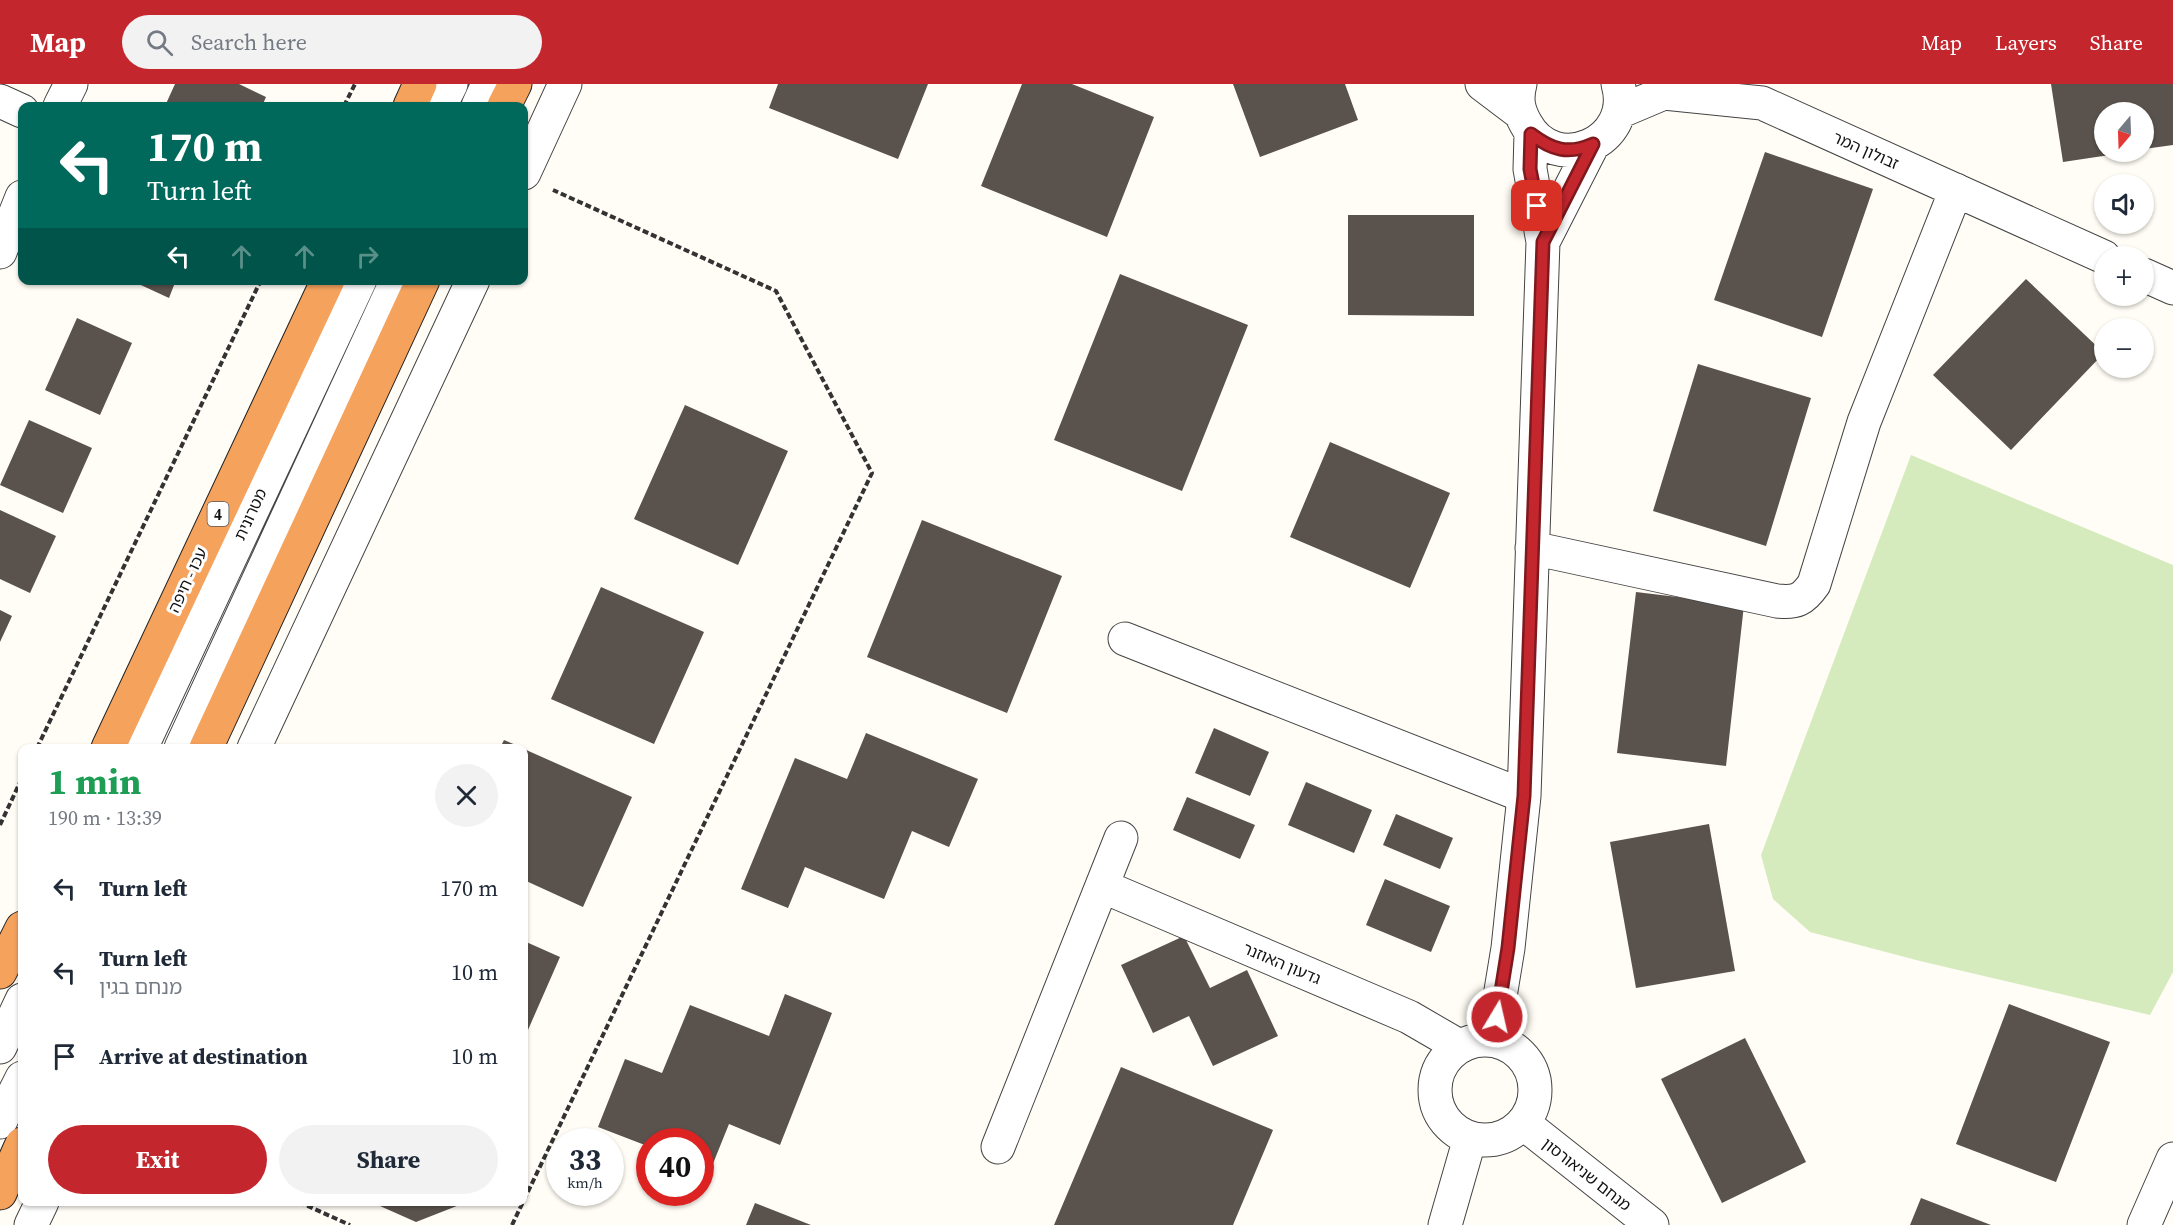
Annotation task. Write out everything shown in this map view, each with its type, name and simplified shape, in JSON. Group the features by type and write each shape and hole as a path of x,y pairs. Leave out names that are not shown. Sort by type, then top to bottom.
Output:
{"highway":[{"path":"412,102 420,84"},
{"path":"506,102 515,84"},
{"name":"עכו - חיפה","path":"110,744 326,285"},
{"path":"208,744 421,285"},
{"path":"0,972 18,935"},
{"path":"0,1193 18,1153"}],"street":[{"path":"62,102 70,84"},
{"path":"442,102 451,84"},
{"path":"480,102 488,84"},
{"path":"534,179 565,84"},
{"path":"1482,84 1523,110 1546,145 1563,150 1583,149 1593,144 1612,128 1619,98"},
{"name":"זבולון המר","path":"1619,98 1664,93 1762,103 2094,252"},
{"path":"0,100 18,109"},
{"path":"1493,1040 1508,948 1524,796 1543,242 1530,169 1523,110"},
{"path":"1543,242 1593,144"},
{"path":"1532,548 1777,601 1791,603 1806,596 1814,584 1864,422 1956,190"},
{"path":"0,252 18,207"},
{"path":"2154,279 2173,288"},
{"name":"מטרונית","path":"143,744 358,285"},
{"path":"183,744 395,285"},
{"path":"256,744 471,285"},
{"path":"1125,639 1524,796"},
{"path":"998,1147 1121,838"},
{"name":"גדעון האוזנר","path":"1102,886 1409,1017 1459,1046"},
{"path":"0,1047 18,1009"},
{"path":"1476,1040 1493,1040 1515,1049 1527,1062 1534,1078 1535,1096 1530,1113 1523,1123 1505,1136 1488,1140 1470,1138 1450,1127 1439,1113 1434,1096 1435,1078 1442,1062 1459,1046 1476,1040"},
{"path":"0,1122 18,1086"},
{"name":"מנחם שניאורסון","path":"1523,1123 1652,1225"},
{"path":"1445,1225 1470,1138"},
{"path":"2144,1225 2173,1159"},
{"path":"31,1225 40,1206"}],"path":[{"path":"346,102 355,84"},
{"path":"528,1191 872,473 777,291 534,179"},
{"path":"39,744 259,285"},
{"path":"0,825 18,787"},
{"path":"307,1206 350,1225"},
{"path":"512,1225 521,1206"}],"green space":[{"path":"1911,455 2173,565 2173,972 2150,1015 1920,961 1810,932 1773,899 1761,855"}],"building":[{"path":"175,84 239,84 266,97 264,102 167,102"},
{"path":"778,84 928,84 898,159 769,108"},
{"path":"1022,84 1072,84 1154,117 1107,237 981,186"},
{"path":"1233,84 1345,84 1358,120 1260,157"},
{"path":"2051,84 2173,84 2173,145 2154,148 2154,102 2094,102 2094,157 2063,162"},
{"path":"1765,152 1873,189 1822,337 1714,300"},
{"path":"1348,215 1474,215 1474,316 1348,315"},
{"path":"1120,274 1248,325 1182,491 1054,440"},
{"path":"2026,279 2094,344 2094,363 2011,450 1933,375"},
{"path":"141,285 174,285 169,298"},
{"path":"77,318 132,343 100,415 45,390"},
{"path":"1698,364 1811,398 1766,546 1653,511"},
{"path":"685,405 788,451 738,565 634,519"},
{"path":"29,420 92,448 63,513 0,485"},
{"path":"1330,442 1450,493 1410,588 1290,537"},
{"path":"0,510 56,536 30,593 0,579"},
{"path":"922,520 1062,576 1007,713 867,657"},
{"path":"601,587 704,632 654,744 551,699"},
{"path":"1636,592 1744,605 1726,766 1617,753"},
{"path":"0,610 12,616 0,642"},
{"path":"1214,728 1269,752 1250,796 1195,773"},
{"path":"866,733 978,779 949,847 912,831 884,899 805,867 788,908 741,889 795,758 847,779"},
{"path":"504,740 514,744 502,744"},
{"path":"528,751 632,797 583,907 528,882"},
{"path":"1306,782 1372,810 1354,853 1288,825"},
{"path":"1187,797 1255,825 1240,859 1173,830"},
{"path":"1396,814 1453,838 1440,869 1383,845"},
{"path":"1709,824 1735,971 1636,988 1610,842"},
{"path":"1385,879 1450,906 1431,952 1366,925"},
{"path":"1184,936 1210,988 1247,970 1278,1036 1213,1066 1189,1016 1153,1033 1121,965"},
{"path":"528,943 560,957 528,1030"},
{"path":"785,994 832,1013 780,1145 729,1124 714,1161 714,1128 636,1128 636,1142 624,1137 624,1128 598,1127 625,1059 662,1073 690,1005 769,1036"},
{"path":"2009,1004 2110,1042 2056,1182 1956,1144"},
{"path":"1745,1038 1806,1162 1722,1203 1661,1079"},
{"path":"1121,1067 1273,1130 1233,1225 1054,1225"},
{"path":"1921,1198 1991,1225 1910,1225"},
{"path":"755,1203 811,1225 746,1225"},
{"path":"380,1206 457,1206 416,1222"}],"route":[{"path":"1497,1017 1508,948 1524,796 1543,242 1593,144 1583,149 1563,150 1546,145 1531,134 1530,169 1537,206"}]}
